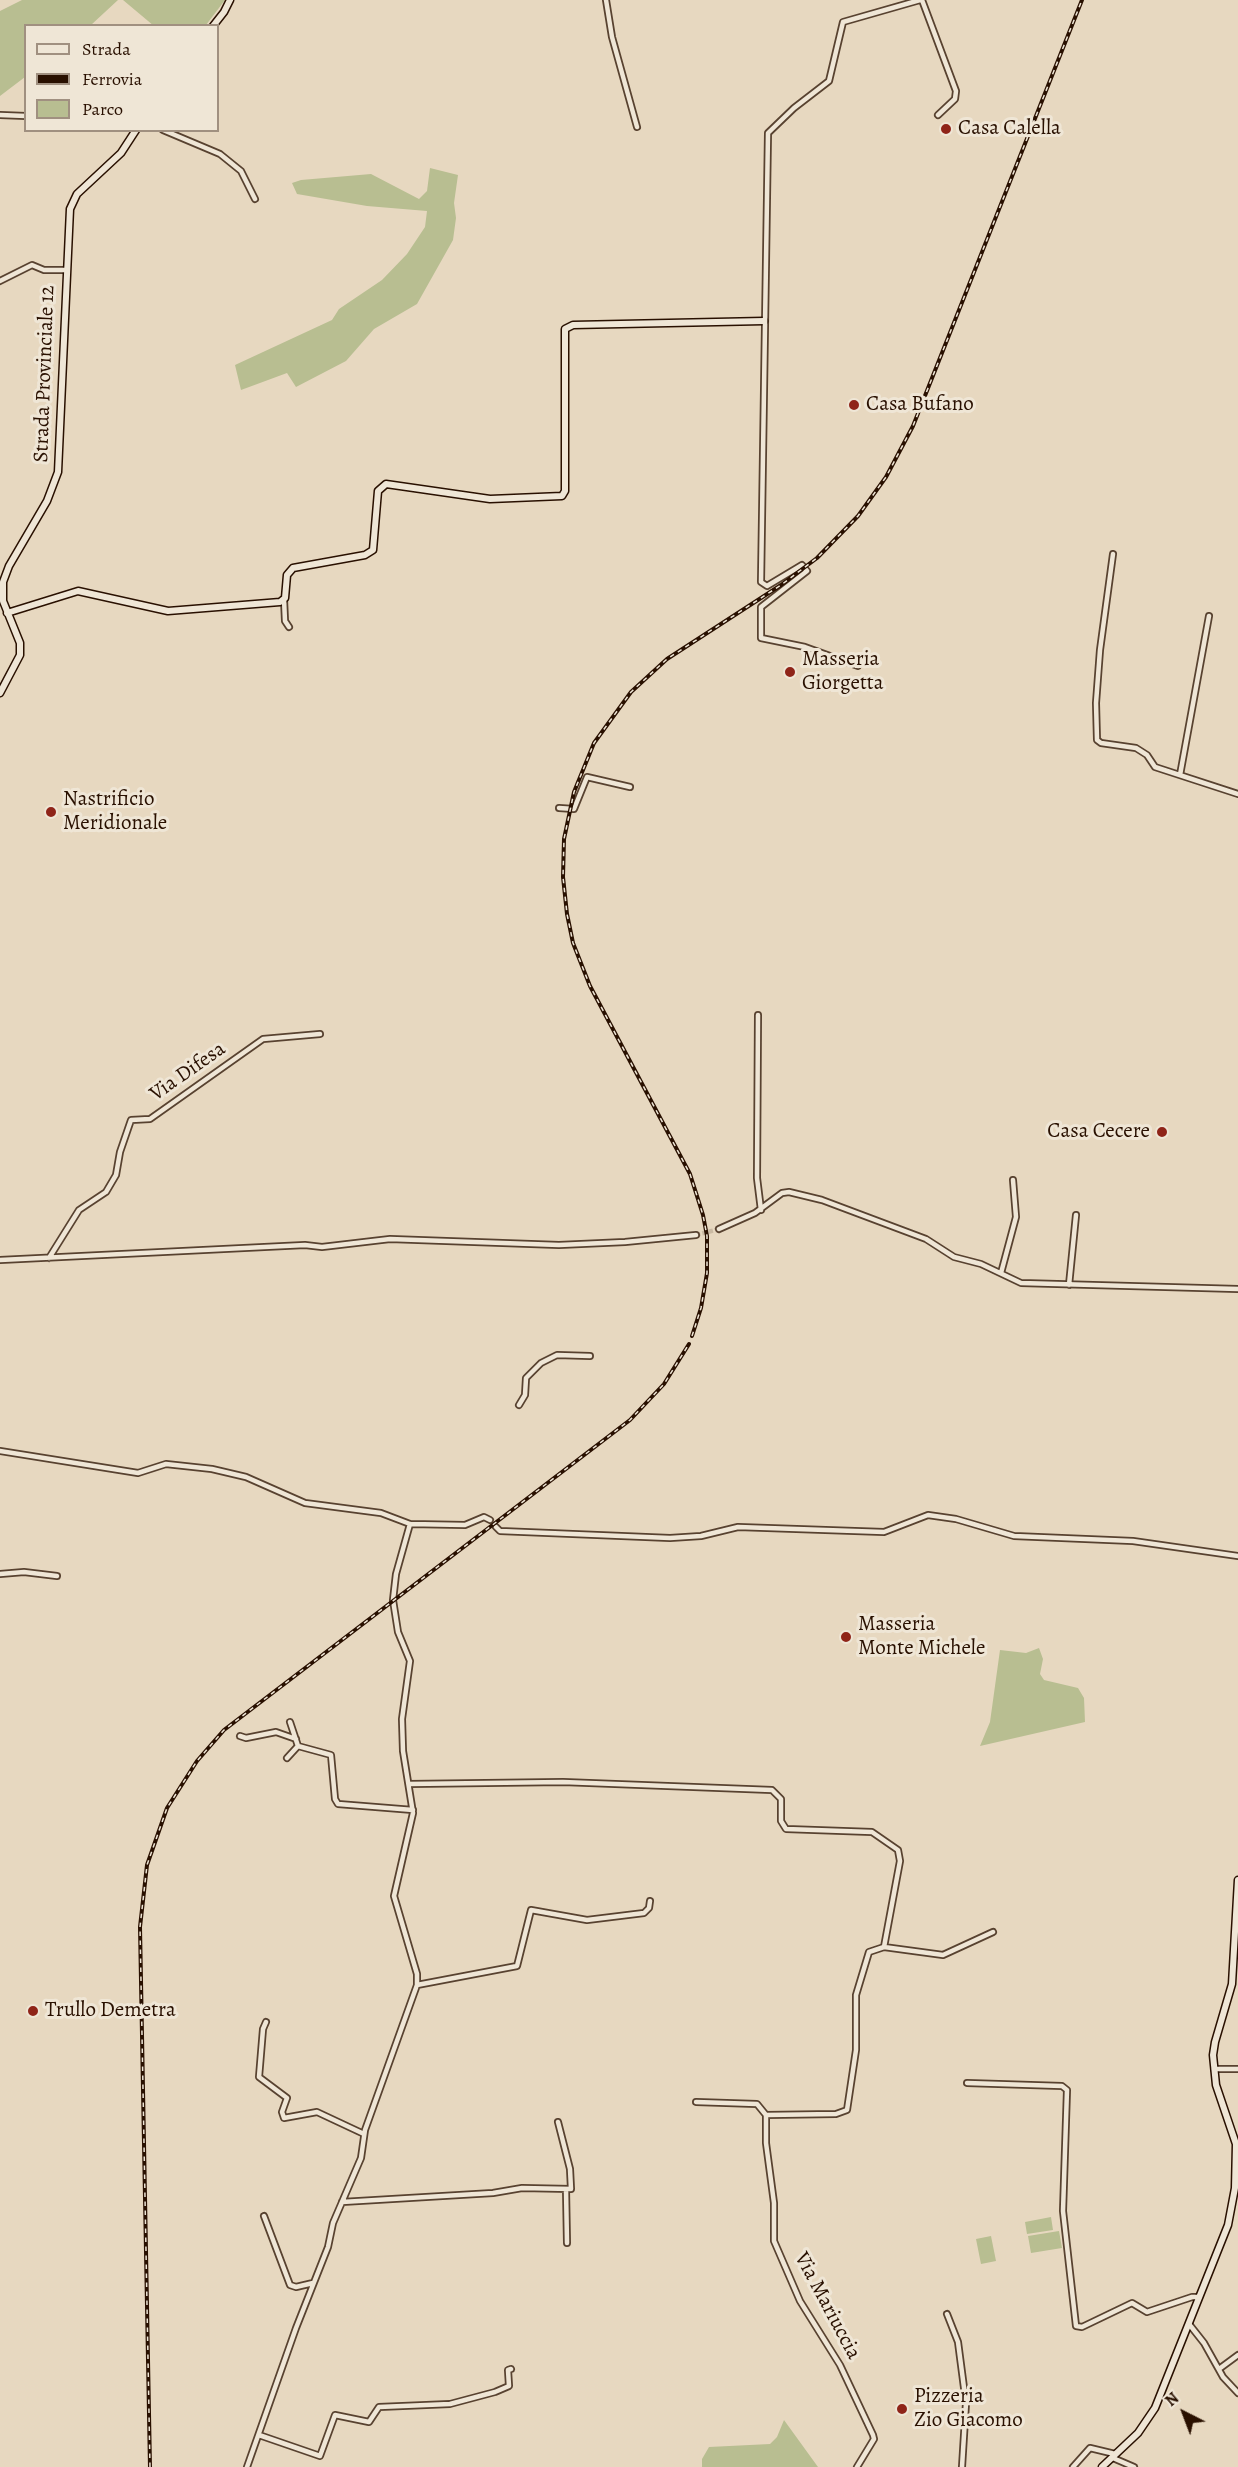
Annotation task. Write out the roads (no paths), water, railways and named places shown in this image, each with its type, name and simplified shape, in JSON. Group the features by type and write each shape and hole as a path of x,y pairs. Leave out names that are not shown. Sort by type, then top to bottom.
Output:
{"street":[{"path":"215,24 230,0"},
{"path":"606,0 612,37 637,127"},
{"path":"858,666 805,647 761,638 761,607 807,572 804,566 800,566 767,586 761,582 768,133 794,108 829,81 843,22 921,0 956,91 955,99 938,115"},
{"path":"0,115 24,116"},
{"name":"Strada Provinciale 12","path":"0,693 20,655 18,635 7,613 2,590 9,566 47,501 58,472 69,215 73,201 121,153 135,132"},
{"path":"168,132 220,154 241,171 255,199"},
{"path":"0,281 32,265 44,270 66,270"},
{"path":"289,627 285,621 284,599 287,575 293,568 365,555 373,550 378,491 386,484 490,499 562,496 565,490 564,333 569,326 764,321"},
{"path":"1113,554 1100,650 1096,704 1097,740 1101,743 1136,748 1147,755 1155,767 1238,794"},
{"path":"7,613 78,591 168,611 274,603 284,599"},
{"path":"1180,775 1209,616"},
{"path":"559,808 574,809 587,777 630,787"},
{"path":"758,1015 757,1178 761,1210"},
{"name":"Via Difesa","path":"49,1258 79,1210 106,1192 116,1175 120,1152 131,1120 150,1119 263,1040 320,1034"},
{"path":"1001,1273 1016,1216 1013,1180"},
{"path":"718,1229 761,1210 782,1193 806,1196 926,1239 954,1257 1001,1273 1021,1283 1238,1289"},
{"path":"1069,1285 1076,1215"},
{"path":"0,1260 305,1245 339,1246 390,1239 559,1245 625,1242 696,1235"},
{"path":"519,1405 525,1395 526,1378 550,1357 590,1356"},
{"path":"0,1452 138,1473 166,1464 213,1469 246,1477 305,1503 381,1513 410,1524 465,1526 484,1517 490,1520"},
{"path":"496,1527 500,1531 670,1538 701,1536 738,1527 884,1532 928,1515 956,1519 1014,1536 1133,1541 1238,1556"},
{"path":"247,2467 342,2202 361,2158 364,2134 417,1985 417,1974 394,1896 413,1810 402,1719 410,1661 398,1632 393,1600 396,1574 410,1524"},
{"path":"0,1574 24,1572 57,1576"},
{"path":"290,1722 298,1746"},
{"path":"240,1736 246,1738 276,1732 296,1739"},
{"path":"298,1746 330,1755 335,1799 338,1804 413,1810"},
{"path":"287,1758 298,1746"},
{"path":"409,1784 563,1782 702,1786 776,1791 781,1799 783,1826 790,1831 872,1832 898,1850 900,1862 884,1947"},
{"path":"1102,2467 1138,2433 1155,2408 1228,2225 1236,2171 1236,2144 1216,2085 1214,2069 1215,2042 1232,1984 1238,1880"},
{"path":"417,1985 517,1966 531,1910 587,1920 642,1914 647,1911 650,1901"},
{"path":"696,2102 757,2104 766,2115 837,2114 847,2110 856,2050 856,1995 869,1952 884,1947 943,1955 993,1932"},
{"path":"266,2022 259,2077 287,2098 282,2112 284,2118 317,2112 364,2134"},
{"path":"1214,2069 1238,2069"},
{"path":"967,2082 1062,2086 1067,2090 1063,2211 1071,2307 1076,2326 1082,2327 1132,2304 1147,2312 1192,2297 1199,2297"},
{"name":"Via Mariuccia","path":"766,2115 766,2143 774,2203 774,2241 800,2301 840,2365 873,2435 874,2439 857,2467"},
{"path":"342,2202 493,2193 522,2188 572,2189 570,2169 558,2122"},
{"path":"566,2189 567,2243"},
{"path":"264,2216 290,2285 296,2287 313,2283"},
{"path":"948,2314 958,2342 966,2403 962,2467"},
{"path":"1189,2324 1197,2331 1219,2369 1238,2393"},
{"path":"1219,2369 1238,2355"},
{"path":"259,2435 320,2456 336,2415 369,2422 379,2407 450,2404 509,2386 508,2370 511,2369"},
{"path":"1073,2467 1090,2448 1115,2456 1134,2467"}],"tunnel":[{"path":"696,1235 719,1229"}],"railway":[{"path":"692,1336 701,1308 707,1273 707,1236 703,1215 690,1174 590,986 573,943 563,877 564,839 574,792 594,743 631,692 667,659 781,585 817,558 858,516 886,477 913,426 1082,0"},
{"path":"150,2467 140,1927 147,1865 167,1808 197,1761 224,1730 630,1420 664,1384 689,1344"}],"place":[{"name":"Casa Calella","path":"946,129"},
{"name":"Casa Bufano","path":"854,405"},
{"name":"Masseria Giorgetta","path":"790,672"},
{"name":"Nastrificio Meridionale","path":"51,812"},
{"name":"Casa Cecere","path":"1162,1132"},
{"name":"Masseria Monte Michele","path":"846,1637"},
{"name":"Trullo Demetra","path":"33,2011"},
{"name":"Pizzeria Zio Giacomo","path":"902,2409"}]}
